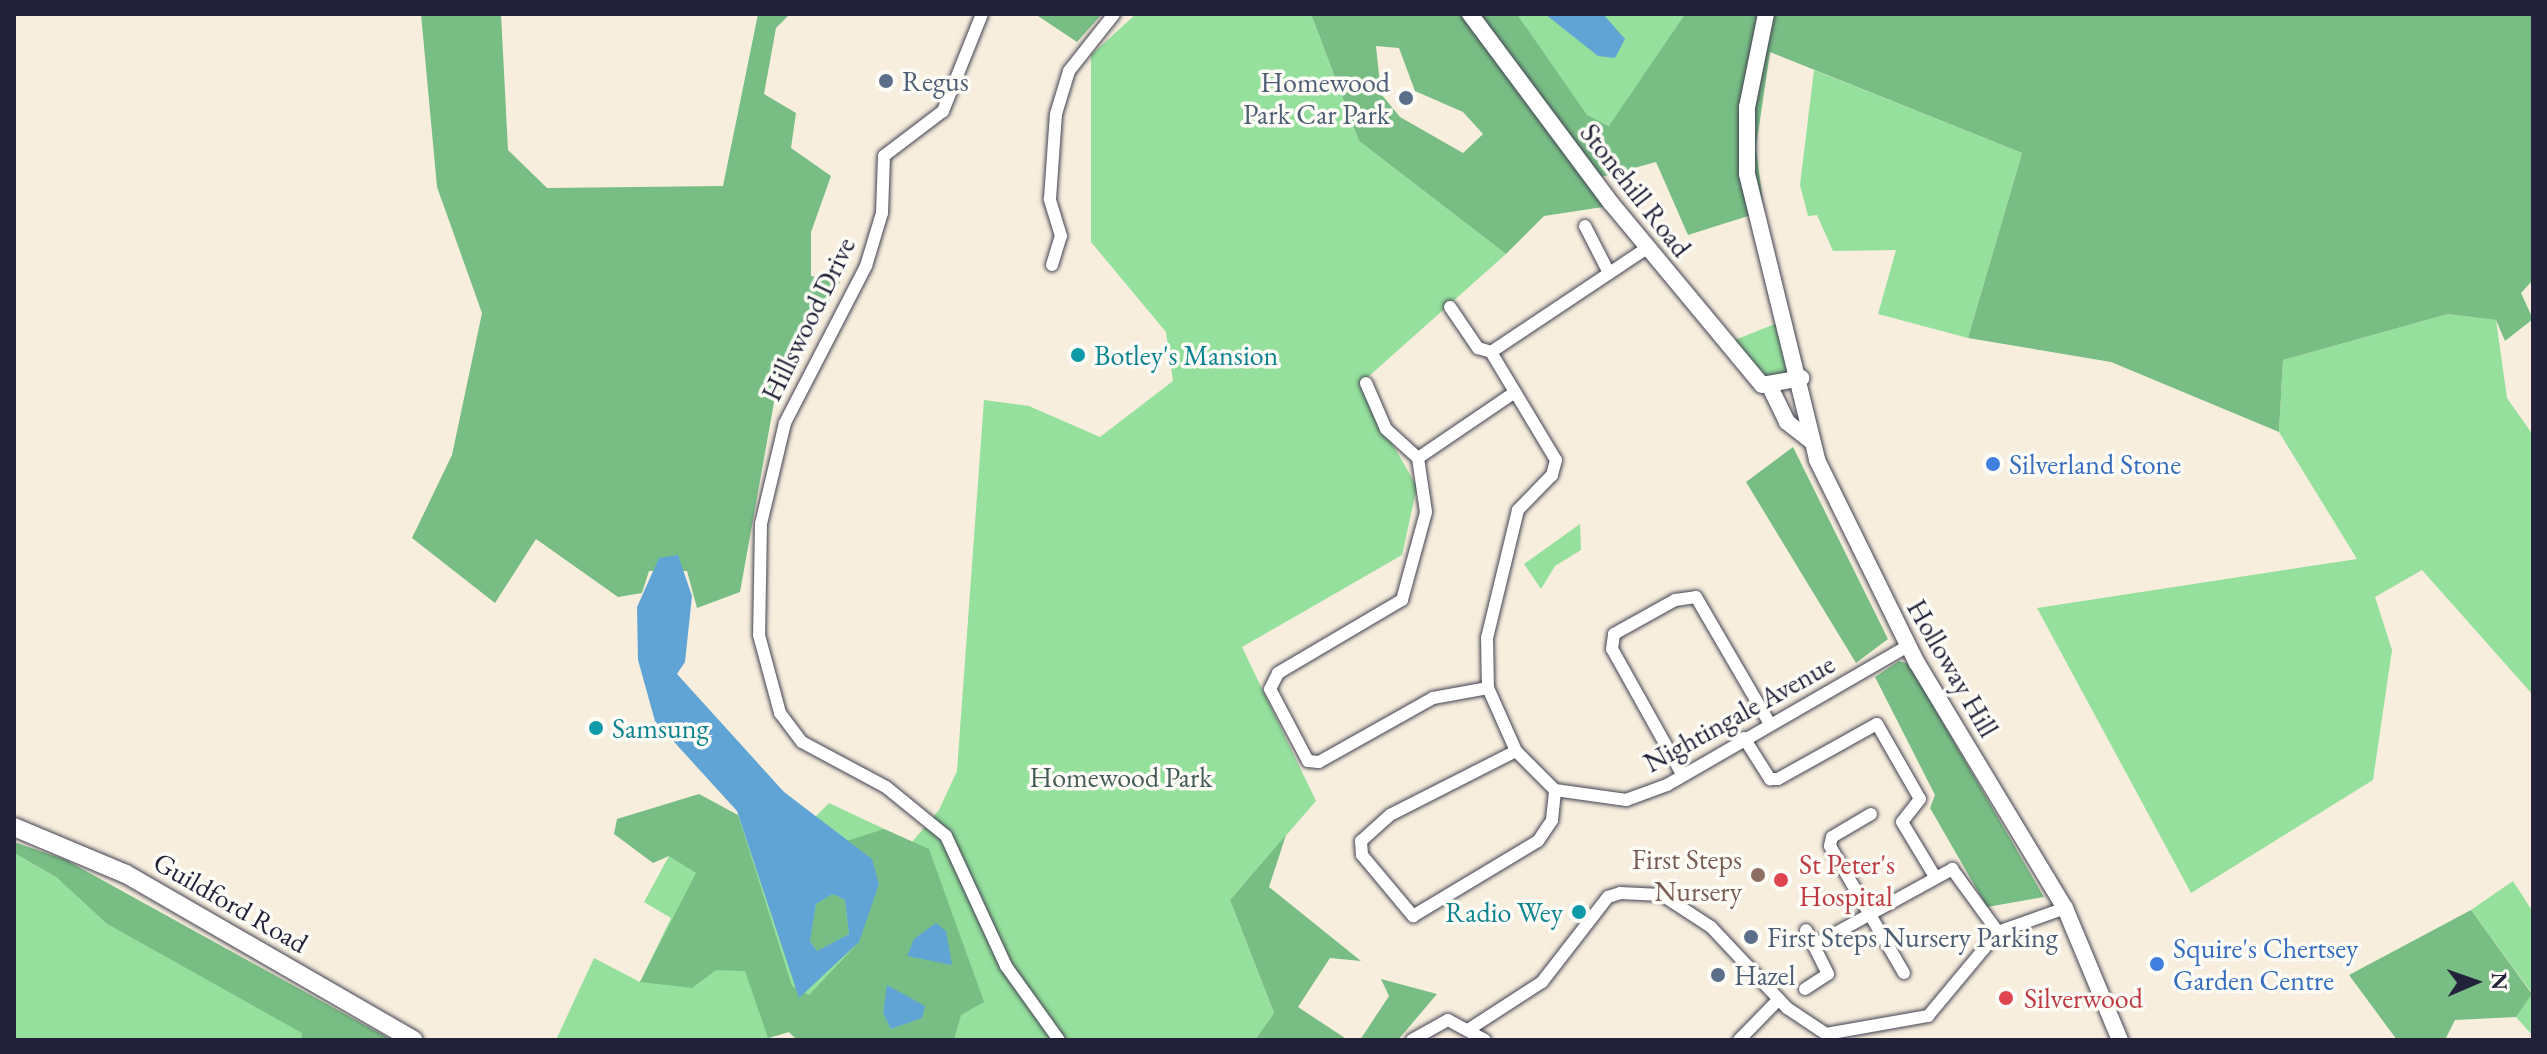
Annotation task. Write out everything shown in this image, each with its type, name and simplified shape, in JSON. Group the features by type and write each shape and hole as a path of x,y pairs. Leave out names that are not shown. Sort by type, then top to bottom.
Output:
{"main road":[{"name":"Stonehill Road","path":"1470,14 1647,248 1770,387 1787,422 1811,441"},
{"name":"Holloway Hill","path":"1766,14 1745,154 1801,378 1811,441 1908,646 2065,908 2120,1040"},
{"path":"1770,387 1801,378"},
{"name":"Guildford Road","path":"14,827 126,874 413,1040"}],"street":[{"name":"Hillswood Drive","path":"982,14 943,111 884,156 882,213 866,266 785,423 761,524 759,635 780,713 802,742 886,787 946,836 1006,966 1059,1040"},
{"path":"1052,265 1061,236 1048,162 1056,114 1069,71 1114,14"},
{"path":"1585,226 1609,273"},
{"path":"1491,352 1647,248"},
{"path":"1450,307 1478,348 1491,352 1555,469 1518,510 1487,638 1488,688 1516,751 1555,790 1552,820 1538,841 1413,916 1362,855 1361,841 1390,815 1516,751"},
{"path":"1366,383 1386,429 1418,458 1426,512 1402,600 1278,673 1272,695 1308,761 1319,762 1433,698 1488,688"},
{"path":"1418,458 1515,392"},
{"path":"1682,774 1612,649 1612,637 1625,628 1675,600 1696,597 1770,724"},
{"name":"Nightingale Avenue","path":"1555,790 1626,800 1682,774 1908,646"},
{"path":"1744,738 1770,779 1778,779 1877,724 1920,799 1902,822 1934,875"},
{"path":"1871,814 1830,846 1904,973"},
{"path":"1814,945 1934,875 1958,872 1998,932"},
{"path":"1471,1028 1542,982 1608,897 1641,891 1662,895 1711,927 1779,999 1826,1034 1928,1016 1998,932 2065,908"},
{"path":"1805,989 1828,974 1806,930"},
{"path":"1739,1040 1779,999"},
{"path":"1412,1040 1448,1020 1471,1028 1485,1040"}],"green space":[{"path":"421,14 501,14 508,150 547,188 723,186 758,14 790,14 776,28 764,94 796,113 791,148 831,176 811,232 811,276 840,282 775,397 740,592 697,608 687,571 649,571 642,593 618,597 536,539 495,603 412,538 452,455 482,313 437,187"},
{"path":"1035,14 1102,14 1077,42"},
{"name":"Homewood Park","path":"1136,14 1311,14 1359,141 1506,254 1359,385 1417,487 1402,555 1242,647 1316,801 1230,900 1274,1013 1255,1040 797,1040 789,1032 762,1040 556,1040 594,958 640,982 671,918 644,902 669,856 738,815 760,873 829,803 912,842 939,810 957,771 984,400 1029,406 1100,437 1173,381 1166,332 1091,242 1091,55"},
{"path":"1311,14 1517,14 1587,115 1609,126 1685,14 2533,14 2533,280 2521,293 2533,319 2505,341 2496,320 2448,314 2283,360 2279,432 2111,362 1968,338 2022,153 1770,52 1756,147 1764,211 1688,235 1656,162 1601,177 1603,207 1544,216 1506,254 1359,141","holes":["1376,46 1399,48 1415,91 1463,112 1483,134 1463,153 1400,117 1381,94"]},
{"path":"1517,14 1685,14 1610,126 1587,116"},
{"path":"1814,70 2022,153 1968,338 1878,314 1896,250 1833,251 1817,215 1808,216 1800,185"},
{"path":"2448,314 2496,320 2507,398 2533,435 2533,695 2422,570 2375,597 2392,650 2373,780 2191,893 2037,608 2357,559 2279,432 2283,360"},
{"path":"1780,322 1788,372 1766,379 1732,341"},
{"path":"1793,447 1888,639 1856,663 1746,482"},
{"path":"1580,524 1581,550 1555,566 1541,589 1524,564"},
{"path":"1899,661 1909,664 2044,897 1987,907 1930,808 1935,795 1875,677"},
{"path":"699,794 738,815 792,986 809,995 859,942 872,859 847,841 884,829 929,849 984,1002 961,1015 954,1040 797,1040 789,1032 768,1038 745,971 716,970 692,988 640,982 696,873 669,856 653,863 614,834 617,819","holes":["888,985 922,1018 891,1029 883,1013"]},
{"path":"1286,835 1269,887 1361,961 1330,958 1298,1007 1348,1040 1255,1040 1274,1013 1230,900"},
{"path":"14,842 66,860 392,1040 301,1040 302,1033 107,924 56,877 14,853"},
{"path":"14,853 56,877 107,924 303,1033 301,1040 14,1040"},
{"path":"2513,881 2533,912 2533,1036 2516,1017 2532,993 2471,910"},
{"path":"833,894 845,900 849,934 817,951 810,941 816,904"},
{"path":"2471,910 2532,994 2516,1017 2455,1020 2445,1040 2397,1040 2349,975"},
{"path":"1381,979 1437,994 1398,1040 1360,1040 1389,996"}],"water":[{"path":"1545,14 1603,14 1625,39 1615,58 1598,56"},
{"path":"678,555 692,596 685,662 677,674 784,792 872,859 879,884 859,942 799,998 737,811 655,721 638,660 637,607 659,558","holes":["833,894 845,900 849,934 817,951 810,941 816,904"]},
{"path":"936,923 946,931 952,965 907,956 914,939"},
{"path":"887,985 925,1006 922,1018 891,1029 883,1013"}],"place":[{"name":"Regus","path":"886,81"},
{"name":"Homewood Park Car Park","path":"1406,98"},
{"name":"Botley's Mansion","path":"1078,355"},
{"name":"Silverland Stone","path":"1993,464"},
{"name":"Samsung","path":"596,728"},
{"name":"First Steps Nursery","path":"1758,875"},
{"name":"St Peter's Hospital","path":"1781,880"},
{"name":"Radio Wey","path":"1579,912"},
{"name":"First Steps Nursery Parking","path":"1751,937"},
{"name":"Squire's Chertsey Garden Centre","path":"2157,964"},
{"name":"Hazel","path":"1718,975"},
{"name":"Silverwood","path":"2006,998"}]}
